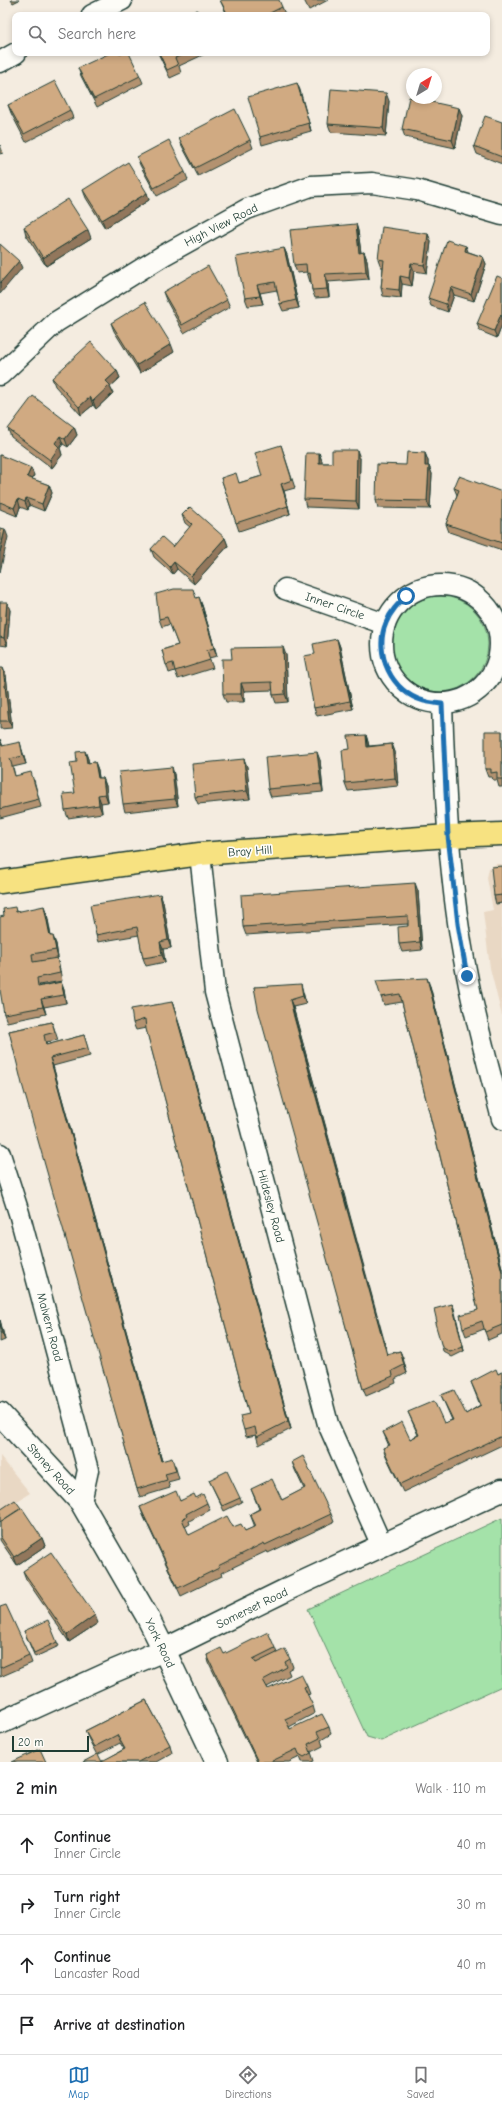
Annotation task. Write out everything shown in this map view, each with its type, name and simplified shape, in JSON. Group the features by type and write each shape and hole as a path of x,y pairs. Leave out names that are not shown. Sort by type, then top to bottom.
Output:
{"highway":[{"name":"Bray Hill","path":"0,882 200,854 448,836 502,834"}],"main road":[{"name":"Stoney Road","path":"0,1414 81,1502 97,1528"},
{"name":"Somerset Road","path":"0,1723 164,1650 288,1589 502,1490"},
{"name":"York Road","path":"97,1528 147,1616 217,1762"}],"street":[{"path":"98,12 122,0"},
{"path":"0,62 12,55"},
{"name":"High View Road","path":"0,376 56,322 164,255 247,209 311,186 380,184 417,190 502,215"},
{"path":"438,584 455,586 471,592 485,603 494,617 500,634 501,651 496,668 488,682 475,694 459,701 442,704 423,701 406,692 392,679 384,661 381,642 385,624 393,608 406,596 421,588 438,584"},
{"name":"Inner Circle","path":"285,589 385,624"},
{"path":"442,704 448,836 458,924 467,976 502,1119"},
{"name":"Hildesley Road","path":"200,854 215,992 328,1424 382,1546"},
{"name":"Malvern Road","path":"0,1154 19,1213 88,1470 81,1502"}],"shaded area":[{"path":"496,864 502,864 502,1016 490,968 483,912 493,910 487,878 489,868"},
{"path":"0,1456 30,1493 0,1512"}],"green space":[{"path":"440,596 458,599 474,610 485,626 488,644 485,662 474,678 458,689 440,692 422,689 406,678 395,662 392,644 395,626 406,610 422,599"},
{"path":"502,1518 502,1686 381,1741 367,1737 308,1609"}],"building":[{"path":"220,0 279,0 282,7 272,12 226,12"},
{"path":"104,56 130,56 140,76 94,99 78,68"},
{"path":"160,56 180,56 175,58 178,65 167,70"},
{"path":"55,81 70,110 24,134 8,105"},
{"path":"297,83 309,123 260,137 248,97"},
{"path":"331,89 386,93 383,128 328,124"},
{"path":"407,104 441,104 459,108 452,140 402,129"},
{"path":"235,109 250,140 195,168 179,138"},
{"path":"485,116 502,122 502,157 474,146"},
{"path":"169,140 185,172 154,188 137,157"},
{"path":"128,162 147,193 102,220 83,190"},
{"path":"68,199 88,230 43,258 24,227"},
{"path":"356,224 359,253 364,252 366,272 325,274 327,289 312,290 310,273 307,274 306,264 294,265 290,230"},
{"path":"382,227 428,234 424,265 411,263 409,278 400,276 399,290 381,288 384,260 378,259"},
{"path":"447,240 466,246 465,251 483,257 471,294 451,287 446,304 428,298"},
{"path":"0,244 19,261 0,283"},
{"path":"284,248 296,300 280,304 275,282 257,285 260,296 245,298 236,257"},
{"path":"208,266 227,300 182,325 163,292"},
{"path":"497,276 502,278 502,315 501,314 494,331 477,324"},
{"path":"145,302 171,344 137,365 111,323"},
{"path":"91,342 117,371 106,381 110,385 93,401 90,397 79,407 52,378"},
{"path":"33,396 74,427 65,439 60,436 55,443 59,447 50,460 8,429"},
{"path":"281,445 292,480 281,484 288,506 236,523 221,478 236,473 239,483 262,476 255,453"},
{"path":"332,450 357,450 356,501 304,499 306,453 319,453 319,463 332,463"},
{"path":"407,452 425,453 425,466 429,466 427,501 376,500 377,464 406,465"},
{"path":"0,455 31,468 27,477 49,485 42,504 26,498 25,502 18,499 14,508 0,502"},
{"path":"459,476 502,492 502,543 446,524 459,490 454,488"},
{"path":"190,507 225,538 191,576 174,562 170,567 151,549 162,537 173,547 192,524 182,515"},
{"path":"0,528 5,529 0,552"},
{"path":"174,589 193,589 196,598 199,597 214,648 207,650 210,660 175,671 173,663 166,665 162,650 178,645 167,617 159,619 156,594"},
{"path":"0,602 7,602 4,638 0,637"},
{"path":"337,639 350,701 314,708 304,656 315,654 313,644"},
{"path":"283,647 285,694 273,695 272,682 241,683 241,694 223,694 222,659 232,659 231,648"},
{"path":"0,668 3,668 9,721 0,721"},
{"path":"485,731 502,731 502,779 497,779 497,772 491,773 491,769 485,769"},
{"path":"366,735 367,747 392,744 395,778 345,783 342,750 350,749 348,736"},
{"path":"0,740 2,746 20,742 23,756 10,759 15,776 31,772 39,799 0,809"},
{"path":"85,751 87,763 95,762 98,778 103,778 105,794 98,795 99,805 65,810 63,794 75,793 70,763 77,762 76,752"},
{"path":"317,752 321,784 268,789 265,757"},
{"path":"244,759 247,791 195,797 192,764"},
{"path":"172,767 175,799 123,804 119,772"},
{"path":"502,866 502,895 494,896 491,867"},
{"path":"415,883 420,942 399,944 398,927 408,926 408,916 243,927 241,895"},
{"path":"160,894 168,940 160,942 162,955 143,958 137,927 96,935 90,905"},
{"path":"44,906 50,936 53,936 56,950 32,954 33,962 57,958 60,973 37,978 38,987 61,982 64,995 41,999 43,1007 4,1014 0,990 0,917 4,916 3,909 15,907 16,912"},
{"path":"427,978 502,1272 502,1325 485,1332 482,1321 463,1328 460,1315 478,1310 400,994 381,997 376,981"},
{"path":"301,984 303,996 290,1000 294,1017 387,1355 400,1351 404,1365 392,1371 393,1376 363,1389 258,1009 254,987"},
{"path":"172,1002 288,1421 257,1437 255,1427 244,1430 240,1416 249,1414 146,1029 145,1019 133,1023 131,1009"},
{"path":"52,1022 55,1032 44,1035 46,1045 84,1035 88,1048 50,1058 161,1461 172,1458 176,1471 165,1474 167,1480 137,1489 22,1084 9,1031"},
{"path":"452,1304 463,1347 450,1352 442,1347 435,1323 437,1322 434,1309"},
{"path":"496,1369 498,1374 502,1372 502,1436 400,1484 383,1448 390,1445 383,1432 402,1422 410,1439 419,1435 408,1412 434,1401 444,1423 453,1420 441,1395 454,1390 466,1414 481,1405 471,1382"},
{"path":"303,1456 331,1514 265,1545 264,1543 218,1566 219,1568 178,1588 140,1507 176,1491 180,1501 194,1494 196,1498 203,1494 207,1503 186,1514 187,1516 182,1519 189,1535 227,1516 233,1527 241,1524 245,1531 256,1526 250,1514 260,1509 251,1489 272,1479 282,1500 305,1488 292,1462"},
{"path":"227,1471 240,1498 222,1506 209,1480"},
{"path":"15,1500 21,1508 0,1522 0,1510"},
{"path":"22,1508 42,1538 14,1557 0,1536 0,1522"},
{"path":"51,1552 95,1615 67,1635 23,1571"},
{"path":"6,1605 29,1655 0,1668 0,1607"},
{"path":"48,1620 57,1642 34,1653 24,1631"},
{"path":"268,1632 275,1648 253,1659 256,1663 285,1649 290,1659 285,1662 287,1667 263,1680 268,1689 301,1674 307,1686 304,1687 313,1706 285,1719 290,1729 322,1714 329,1727 317,1732 320,1738 308,1744 311,1753 304,1757 299,1754 297,1749 270,1762 258,1762 207,1655 221,1648 224,1654"},
{"path":"146,1700 170,1745 138,1762 102,1762 125,1749 117,1735 94,1747 85,1731"},
{"path":"40,1749 46,1762 12,1762"},
{"path":"98,1754 102,1762 83,1762"}],"route":[{"path":"406,596 393,608 385,624 381,642 384,661 392,679 406,692 423,701 442,704 448,836 458,924 467,976"}]}
